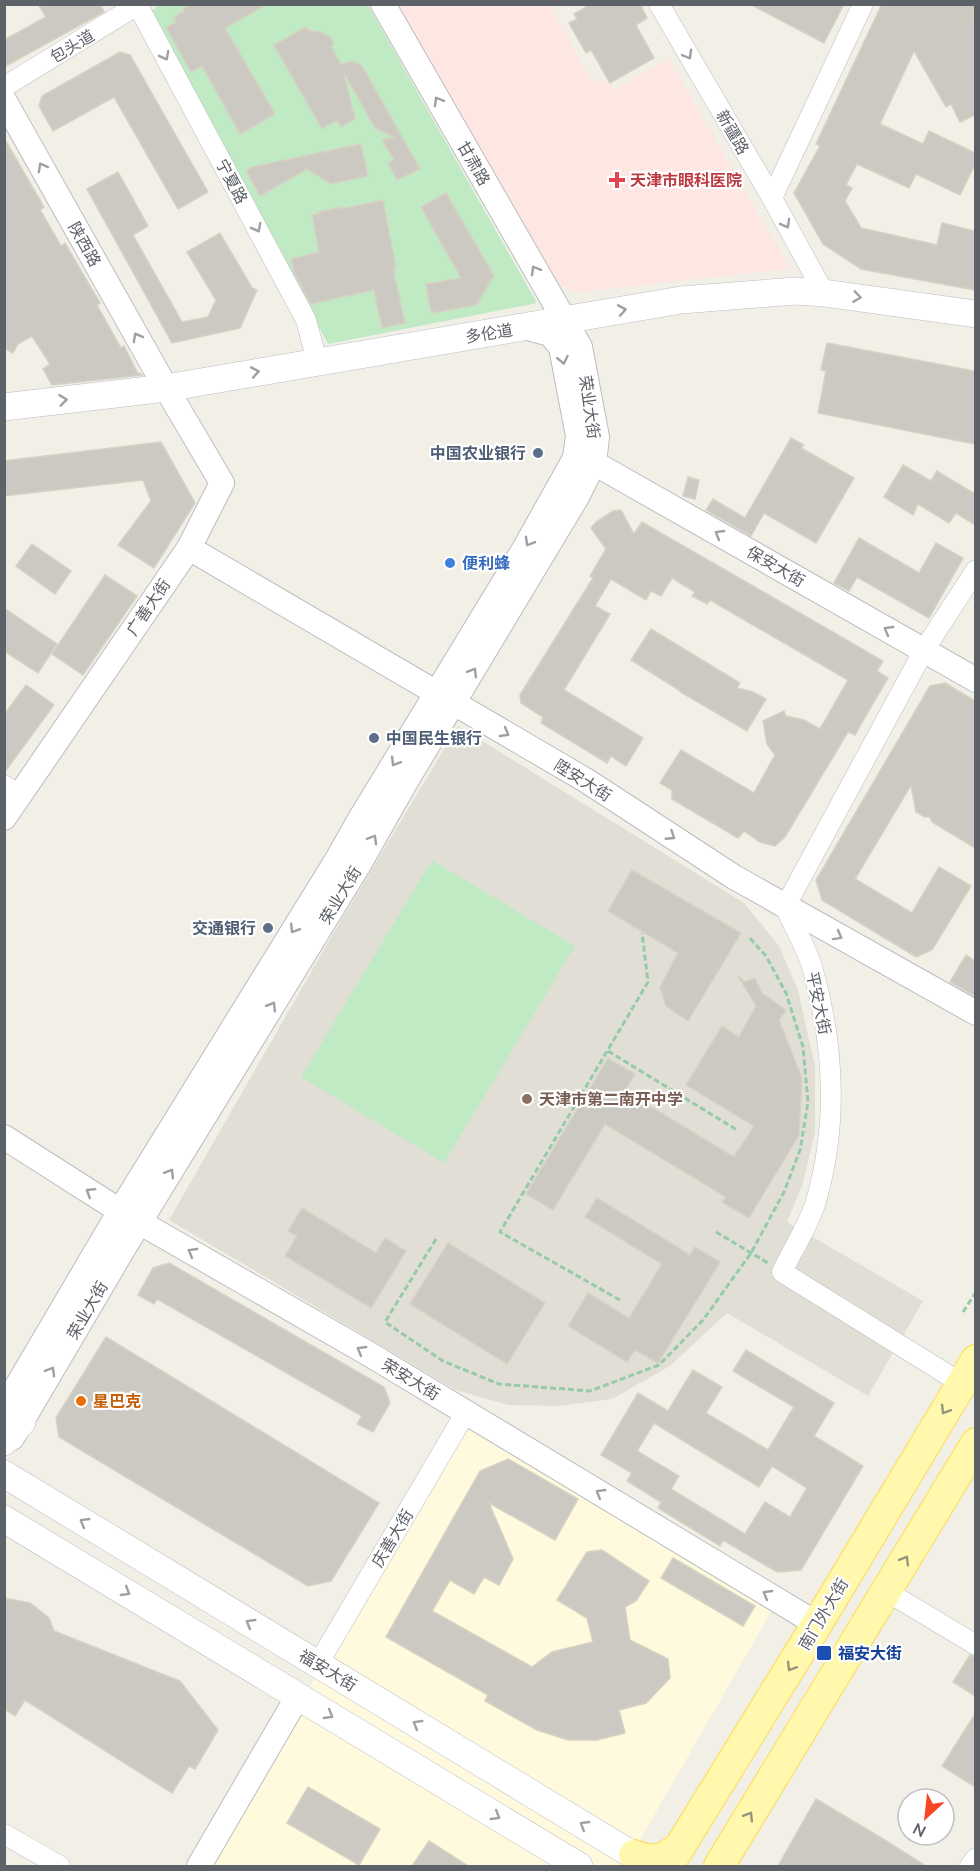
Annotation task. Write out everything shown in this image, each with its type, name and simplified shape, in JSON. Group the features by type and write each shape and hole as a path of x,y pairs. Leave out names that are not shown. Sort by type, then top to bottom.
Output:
{"main road":[{"name":"多伦道","path":"4,407 166,388 681,300 774,291 824,293 975,314"},
{"name":"南门外大街","path":"673,1857 817,1624 968,1371"},
{"path":"4,1442 13,1415"},
{"path":"719,1866 975,1443"},
{"name":"福安大街","path":"4,1474 643,1861"},
{"path":"4,1519 579,1866"},
{"path":"643,1861 673,1857"}],"street":[{"name":"甘肃路","path":"383,4 564,321"},
{"name":"新疆路","path":"659,4 772,198 824,293"},
{"path":"772,198 863,4"},
{"name":"包头道","path":"4,87 138,5"},
{"name":"宁夏路","path":"138,5 306,320 317,361"},
{"name":"陕西路","path":"4,100 166,388"},
{"name":"荣业大街","path":"4,1451 13,1415 130,1217 358,866 405,783 445,698 523,551 597,437 580,347 564,321"},
{"name":"荣业大街","path":"523,327 550,334 561,347 584,460"},
{"name":"广善大街","path":"4,818 12,790 189,548 222,483 166,388"},
{"name":"保安大街","path":"584,460 975,680"},
{"name":"陞安大街","path":"189,548 586,781 734,877 975,1013"},
{"path":"785,906 924,650 975,570"},
{"name":"平安大街","path":"782,1272 816,1203 830,1133 832,1080 826,1032 813,968 785,906"},
{"name":"荣安大街","path":"4,1137 130,1217 466,1412 817,1624"},
{"path":"782,1272 968,1371"},
{"name":"庆善大街","path":"318,1664 466,1412"},
{"path":"886,1591 975,1645"},
{"path":"199,1866 298,1696"},
{"path":"4,1834 60,1866"},
{"path":"970,1866 975,1858"}],"path":[{"path":"620,1300 500,1232 648,982 642,933"},
{"path":"436,1239 385,1322 443,1361 498,1384 590,1391 659,1365 703,1320 751,1253 784,1192 800,1149 808,1102 803,1047 786,993 766,956 748,936"},
{"path":"608,1050 737,1130"},
{"path":"716,1232 782,1272"},
{"path":"963,1312 975,1292"}],"shaded area":[{"name":"天津市眼科医院","path":"395,5 549,5 590,78 610,83 614,90 668,58 790,269 578,292 555,281"},
{"name":"天津市第二南开中学","path":"458,726 744,903 779,946 798,990 815,1066 815,1132 803,1183 787,1222 923,1301 868,1396 727,1313 670,1366 612,1399 559,1406 508,1405 456,1390 169,1220 330,939"},
{"path":"468,1417 771,1612 625,1866 205,1866"}],"green space":[{"path":"161,4 368,5 537,303 328,344 152,10"},
{"path":"432,860 575,946 444,1163 301,1077"}],"building":[{"path":"38,4 100,4 104,12 4,67 4,40 46,17"},
{"path":"190,4 268,4 225,28 275,114 240,134 202,66 191,72 166,28 176,22 174,17"},
{"path":"591,4 640,4 647,18 636,25 654,58 610,83 591,50 586,53 569,23 577,19 574,14"},
{"path":"750,4 844,4 824,43"},
{"path":"882,4 974,4 975,115 960,122 951,104 946,107 914,51 880,124 923,144 929,131 975,153 975,164 960,195 916,174 909,188 857,164 846,185 852,188 845,201 861,228 937,245 942,223 975,231 975,290 861,269 823,244 794,193 820,146 816,144"},
{"path":"306,27 308,30 321,32 330,37 334,44 331,46 341,64 353,61 362,66 420,169 397,180 388,163 394,160 382,140 394,137 375,128 344,73 355,119 341,127 337,120 322,129 274,45"},
{"path":"120,52 130,55 208,192 178,209 114,97 53,131 39,106 42,96"},
{"path":"4,138 44,207 40,210 61,246 65,243 100,303 97,305 121,348 124,346 137,372 142,375 52,385 43,369 50,364 32,336 18,344 13,353 4,348"},
{"path":"361,144 368,176 331,184 307,169 260,196 246,171 252,167"},
{"path":"118,172 148,226 133,235 182,322 208,317 216,300 187,252 220,233 252,288 257,290 240,328 172,343 87,189"},
{"path":"446,193 494,276 476,305 431,313 426,284 461,278 421,207"},
{"path":"383,200 405,323 382,328 374,290 311,304 294,272 291,259 319,252 312,215 341,207 342,209"},
{"path":"827,343 975,371 975,444 818,413 826,371 821,370"},
{"path":"791,438 804,445 801,448 854,478 816,543 764,513 751,536 706,510 713,499 745,518"},
{"path":"161,442 195,503 154,568 118,545 151,501 143,480 4,496 4,461"},
{"path":"903,465 931,481 937,471 975,494 975,525 956,513 949,523 918,504 913,515 884,497"},
{"path":"688,477 699,480 695,499 683,496"},
{"path":"621,510 634,534 642,522 883,661 877,671 888,678 855,735 848,732 785,837 775,846 760,842 744,831 738,838 672,799 672,790 660,783 681,750 754,793 775,755 767,744 763,721 784,711 786,716 804,720 820,729 848,680 710,600 707,604 692,596 695,592 672,578 661,596 651,591 646,600 611,579 595,606 610,614 564,690 643,738 626,766 611,756 607,763 541,723 543,717 521,703 520,695 593,578 590,576 606,549 591,528 613,511"},
{"path":"859,538 919,573 936,543 963,558 929,618 857,577 849,591 834,583"},
{"path":"32,544 71,571 55,594 16,566"},
{"path":"105,575 137,596 83,675 52,654"},
{"path":"4,608 57,644 38,673 4,651"},
{"path":"651,629 740,683 737,688 753,692 766,699 747,731 631,660"},
{"path":"945,683 975,701 975,848 932,822 930,817 916,812 911,785 855,879 912,913 939,867 971,886 932,950 916,957 822,900 816,880 930,686"},
{"path":"26,685 54,705 4,773 4,715"},
{"path":"632,870 741,933 688,1021 666,1006 660,987 678,953 608,911"},
{"path":"966,955 975,961 975,996 950,982"},
{"path":"738,976 745,982 755,978 762,993 786,1010 779,1020 802,1078 799,1135 749,1218 722,1202 726,1197 605,1124 553,1210 526,1194 608,1058 635,1074 625,1091 734,1157 754,1126 686,1085 722,1026 739,1037 756,1006"},
{"path":"597,1198 690,1255 695,1247 720,1262 658,1363 635,1350 627,1362 568,1326 588,1293 629,1318 662,1264 585,1217"},
{"path":"302,1208 376,1253 385,1238 406,1251 371,1308 285,1256 297,1236 288,1231"},
{"path":"448,1243 545,1303 507,1364 410,1304"},
{"path":"169,1263 384,1387 390,1403 373,1432 357,1424 362,1416 157,1299 154,1304 138,1295 153,1268"},
{"path":"106,1337 379,1503 331,1581 308,1586 59,1437 56,1418"},
{"path":"746,1350 834,1403 814,1436 863,1466 801,1570 777,1572 723,1540 720,1546 658,1508 661,1502 627,1481 632,1473 601,1455 638,1393 668,1411 693,1370 722,1387 706,1413 768,1450 794,1407 733,1371","holes":["654,1423 759,1487 772,1466 807,1488 790,1517 765,1502 745,1534 671,1489 679,1476 637,1451"]},
{"path":"508,1459 578,1499 555,1540 489,1503 513,1559 499,1585 484,1577 474,1594 450,1580 432,1611 532,1667 552,1652 593,1642 587,1618 557,1600 587,1552 602,1550 649,1581 636,1601 625,1607 630,1640 668,1659 670,1678 646,1703 619,1710 625,1733 597,1740 568,1740 537,1730 485,1701 488,1695 386,1637 480,1471"},
{"path":"673,1558 755,1606 743,1626 661,1578"},
{"path":"4,1598 30,1603 49,1618 54,1631 180,1681 218,1730 195,1769 189,1766 172,1793 25,1700 15,1716 4,1709"},
{"path":"970,1655 975,1657 975,1696 953,1682"},
{"path":"975,1714 975,1787 942,1766"},
{"path":"308,1787 380,1829 359,1865 287,1823"},
{"path":"816,1799 875,1834 926,1866 778,1866"},
{"path":"429,1841 468,1866 412,1866"}],"place":[{"name":"天津市眼科医院","path":"617,180"},
{"name":"中国农业银行","path":"538,453"},
{"name":"便利蜂","path":"450,563"},
{"name":"中国民生银行","path":"374,738"},
{"name":"交通银行","path":"268,928"},
{"name":"天津市第二南开中学","path":"527,1099"},
{"name":"星巴克","path":"81,1401"},
{"name":"福安大街","path":"824,1653"}]}
